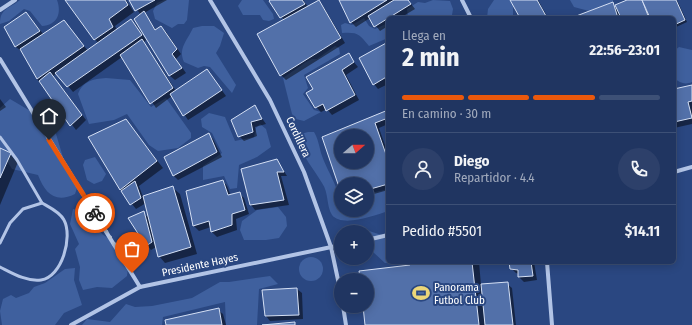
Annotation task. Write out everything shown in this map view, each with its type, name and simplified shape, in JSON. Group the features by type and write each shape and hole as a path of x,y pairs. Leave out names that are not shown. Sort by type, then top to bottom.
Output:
{"street":[{"path":"0,10 15,0"},
{"name":"Cordillera","path":"210,0 270,100 304,172 331,247 337,273"},
{"path":"462,0 470,16"},
{"path":"0,59 140,287"},
{"path":"676,171 692,167"},
{"path":"374,238 386,235"},
{"name":"Presidente Hayes","path":"71,325 140,287 334,246"},
{"path":"547,264 552,325"},
{"path":"344,313 346,325"}],"lane":[{"path":"0,137 17,160 42,203 55,210 64,220 68,237 63,258 54,274 41,280 26,279 0,267"},
{"path":"0,243 10,223 23,209 42,203"}],"shaded area":[{"path":"20,0 57,0 59,10 57,18 55,21 42,26 30,11 24,9 9,21 0,24 0,19 3,12"},
{"path":"164,0 189,0 187,20 184,24 178,24 172,28 155,19 153,11 157,3"},
{"path":"242,0 263,0 273,14 274,19 269,21 263,20 260,15 243,15 238,6"},
{"path":"433,0 450,1 453,9 452,15 408,16 407,9 418,2 425,3"},
{"path":"494,0 510,0 513,5 513,16 487,16 488,9"},
{"path":"570,0 613,0 613,2 589,11 574,7"},
{"path":"364,18 369,26 375,29 386,24 386,39 369,46 358,35 352,33 342,33 341,25 345,23 352,25"},
{"path":"214,26 224,33 216,53 236,85 232,93 210,67 204,66 198,68 184,62 182,53 184,45 193,28"},
{"path":"335,46 339,48 340,54 304,75 308,88 303,94 314,110 321,112 304,121 296,119 292,114 283,78 306,62 312,59 317,59"},
{"path":"679,47 692,50 692,82 683,83 676,80 676,49"},
{"path":"106,78 130,80 151,107 166,98 191,133 191,138 178,148 158,151 149,145 127,114 114,120 89,124 78,94 86,83 97,79"},
{"path":"10,99 49,122 56,134 65,164 78,185 75,194 62,198 56,197 48,192 38,175 12,169 0,150 0,108"},
{"path":"209,113 225,117 235,141 254,137 256,128 260,124 266,129 271,147 257,157 239,165 237,188 230,189 224,176 203,180 203,166 222,153 212,133 202,127 201,119"},
{"path":"314,132 334,183 334,217 330,211 324,187 305,157 298,141 301,134"},
{"path":"95,157 106,174 102,181 94,184 87,180 83,165 85,160"},
{"path":"386,189 386,212 374,215 374,192"},
{"path":"278,207 286,217 287,226 279,238 266,240 244,240 240,230 242,221 257,210"},
{"path":"73,209 83,211 95,221 102,234 122,248 129,261 127,276 112,288 97,287 83,290 79,280 80,267 75,249 79,244 70,224"},
{"path":"334,217 368,217 351,221 337,219"},
{"path":"374,233 386,236 385,263 374,253"},
{"path":"311,257 320,260 323,269 320,278 311,281 302,278 299,269 302,260"},
{"path":"75,268 74,280 82,305 64,313 55,325 2,325 0,311 3,299 11,295 16,298 29,293 34,287 45,283 65,269"},
{"path":"270,276 278,284 259,289 257,325 226,325 225,302 163,317 162,325 82,325 87,319 110,322 126,304 135,307 152,306 192,298 220,282"}],"building":[{"path":"65,0 125,0 128,5 109,19 113,27 94,40"},
{"path":"129,0 155,0 135,11"},
{"path":"302,0 305,4 280,18 269,1"},
{"path":"319,0 341,38 280,76 257,34"},
{"path":"339,0 387,0 350,23"},
{"path":"394,0 408,0 411,4 392,16 386,16 386,20 374,27 368,16"},
{"path":"510,0 537,0 546,16 519,16"},
{"path":"627,0 642,0 648,16 620,16 615,5"},
{"path":"642,0 676,0 685,20 676,24 676,16 649,16"},
{"path":"613,2 617,16 609,16 576,16"},
{"path":"144,11 155,30 161,26 177,49 172,54 182,68 169,76 134,19"},
{"path":"26,12 40,31 15,47 4,27"},
{"path":"131,19 142,35 67,87 55,73"},
{"path":"64,20 84,46 37,79 20,49"},
{"path":"142,39 173,88 150,104 120,55"},
{"path":"386,43 386,77 373,85 359,58"},
{"path":"349,53 354,62 342,70 355,95 326,111 323,104 315,108 306,93 313,89 306,77"},
{"path":"207,69 222,90 183,116 170,94"},
{"path":"50,72 82,115 70,126 39,81"},
{"path":"692,85 692,101 688,102 692,118 676,122 676,89"},
{"path":"255,105 262,119 251,122 253,132 238,137 231,120"},
{"path":"386,111 386,119 375,123 386,154 386,185 374,188 374,177 336,177 322,137 334,132 334,169 374,169 374,129 342,129"},
{"path":"126,119 157,161 120,190 88,137"},
{"path":"209,133 217,152 173,176 164,157"},
{"path":"0,148 11,153 0,178"},
{"path":"277,159 284,172 277,172 284,200 250,205 241,169"},
{"path":"223,180 228,195 240,192 245,210 232,214 232,225 211,232 209,221 193,226 186,191"},
{"path":"135,181 141,198 130,205 121,191"},
{"path":"173,186 191,247 158,257 143,196"},
{"path":"144,211 152,242 146,246 128,218"},
{"name":"Panorama Futbol Club","path":"410,264 472,264 479,325 365,325 364,313 374,313 374,273 359,273 359,271"},
{"path":"509,264 531,264 533,276 518,277 518,270 510,269"},
{"path":"508,282 513,325 485,325 481,284"},
{"path":"297,288 299,315 265,316 262,290"},
{"path":"219,308 222,325 166,325 165,320"},
{"path":"295,322 295,325 262,325"}],"way so far":[{"path":"95,213 132,273"}],"place":[{"name":"Panorama Futbol Club","path":"421,293"}],"route":[{"path":"49,140 95,213"}]}
